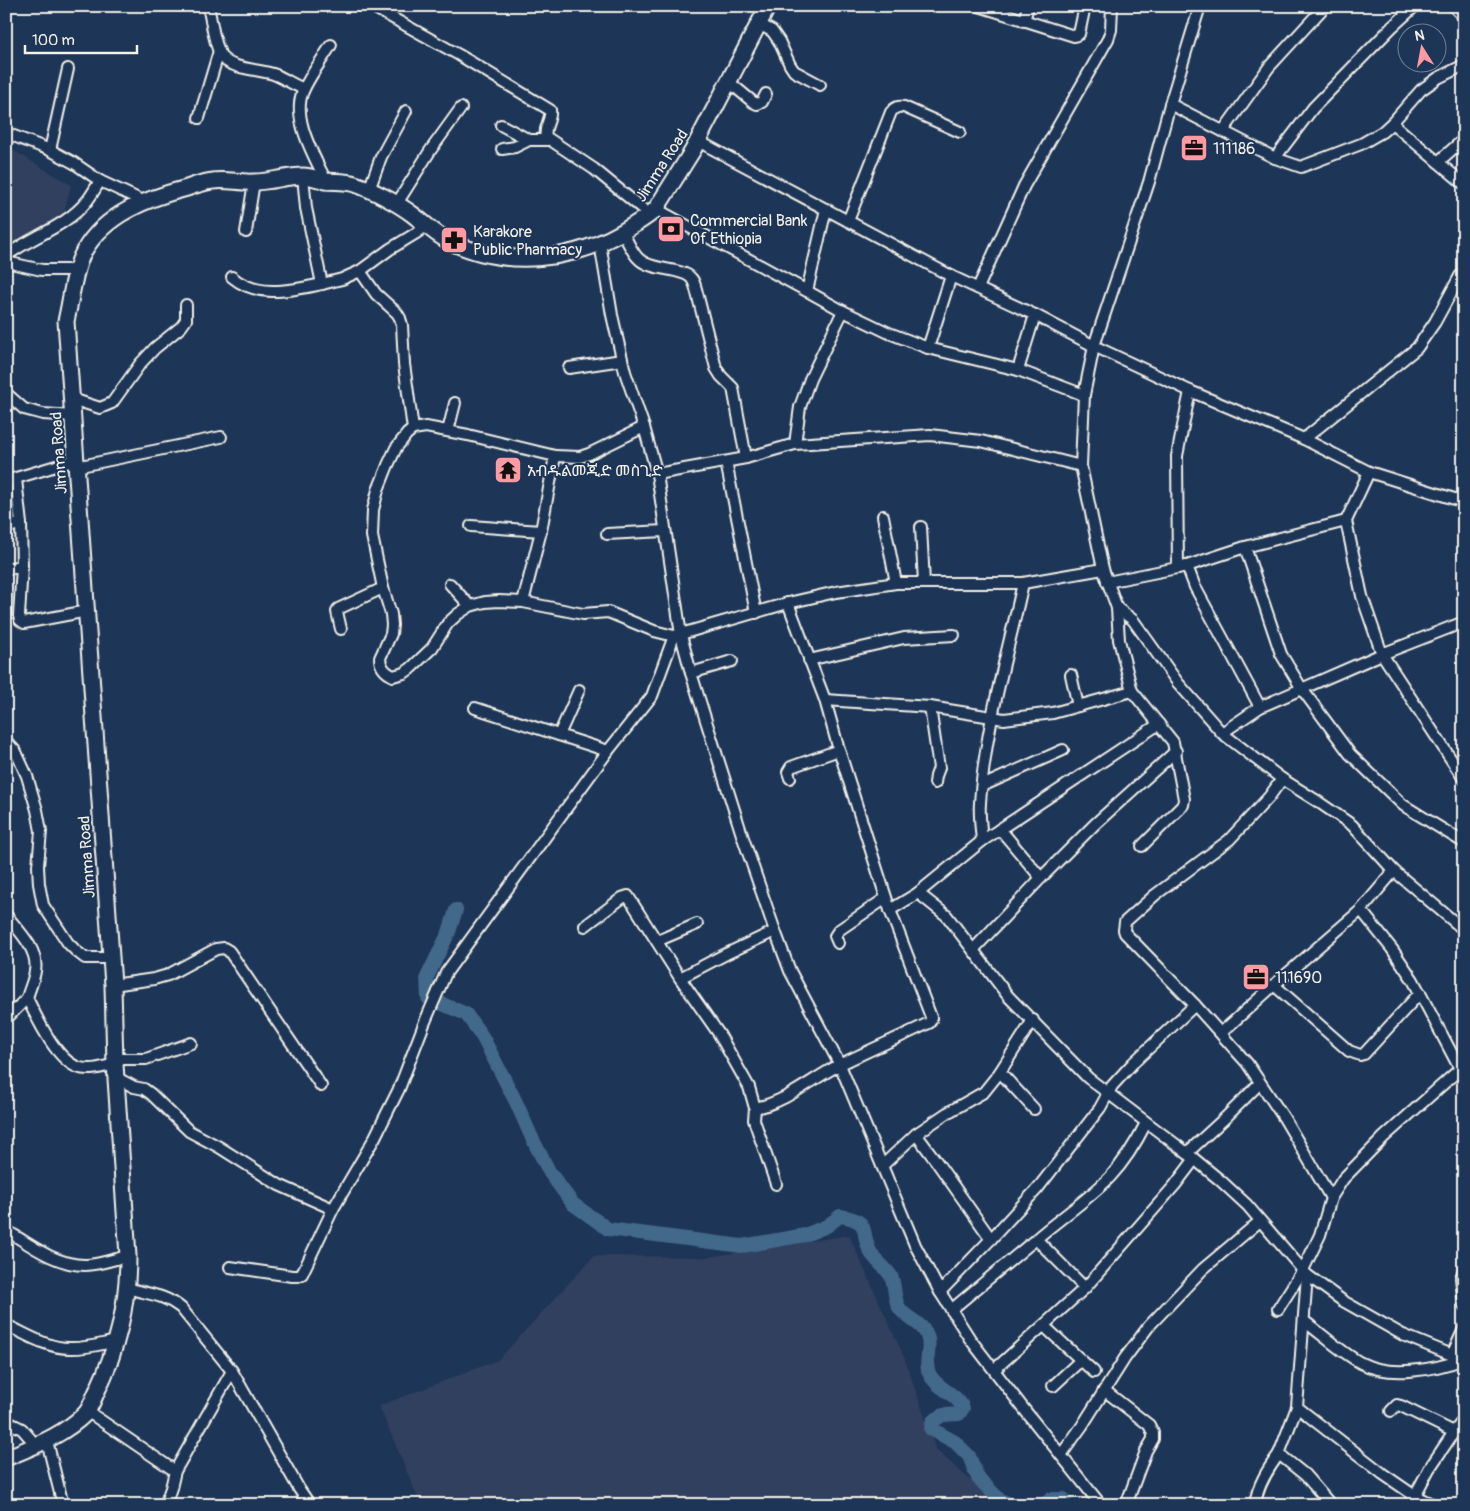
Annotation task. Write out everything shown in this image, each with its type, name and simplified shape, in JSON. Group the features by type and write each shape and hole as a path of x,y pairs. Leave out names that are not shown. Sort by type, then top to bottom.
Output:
{"highway":[{"name":"Jimma Road","path":"6,1458 42,1443 69,1427 87,1412 105,1374 117,1342 127,1288 128,1256 112,985 66,321 77,270 83,252 90,242 117,216 143,201 176,190 213,181 254,182 303,176 354,184 369,190 410,212 443,238 494,256 530,259 571,254 622,232 653,212 698,141 768,6"}],"street":[{"path":"208,6 212,29 219,51 227,62 275,74 304,90"},
{"path":"371,6 459,55 550,110 551,114 545,134 549,140 594,169 653,212 888,333 928,348 1018,370 1084,395"},
{"path":"979,6 1074,36 1079,34 1085,6"},
{"path":"1024,21 1028,6"},
{"path":"978,288 1024,186 1108,39 1112,6"},
{"path":"1142,846 1184,802 1173,742 1132,691 1119,640 1118,608 1103,569 1081,466 1084,395 1094,346 1149,182 1170,104 1200,6"},
{"path":"1223,131 1269,67 1325,6"},
{"path":"1275,158 1313,108 1415,6"},
{"path":"1453,6 1464,17"},
{"path":"759,24 772,31 794,71 820,86"},
{"path":"326,181 306,142 300,108 304,90 330,45"},
{"path":"199,118 219,51"},
{"path":"1170,104 1275,158 1296,166 1306,165 1371,139 1392,123 1421,90 1438,78 1464,65"},
{"path":"50,150 68,69"},
{"path":"729,82 757,104 762,102 766,94"},
{"path":"848,221 894,108 898,106 904,107 960,132"},
{"path":"396,205 430,151 461,108"},
{"path":"369,190 381,157 406,110"},
{"path":"1392,123 1464,184"},
{"path":"501,125 529,140"},
{"path":"6,133 50,150 74,163 100,181 143,201"},
{"path":"1438,162 1464,139"},
{"path":"502,149 515,147 529,140 549,140"},
{"path":"698,141 951,276 1035,315 1094,346 1190,391 1304,439 1369,472 1464,502"},
{"path":"303,176 306,208 322,284"},
{"path":"6,256 61,223 87,201 100,181"},
{"path":"246,232 254,182"},
{"path":"807,291 826,209"},
{"path":"232,277 246,286 264,291 284,291 342,280 360,271 390,249 418,232 425,225"},
{"path":"622,232 640,260 659,268 691,276 716,368 733,388 746,458"},
{"path":"600,243 612,315 622,360 644,427 656,474 677,636 691,673 742,835 790,971 840,1065 915,1245 940,1292 970,1339 1026,1413 1101,1505"},
{"path":"6,262 42,270 77,270"},
{"path":"360,271 376,294 400,318 413,429"},
{"path":"1304,439 1417,348 1464,273"},
{"path":"928,348 951,276"},
{"path":"72,400 100,408 112,403 140,364 155,348 181,327 186,320 186,305"},
{"path":"795,444 800,407 810,379 843,311"},
{"path":"1018,370 1035,315"},
{"path":"570,368 622,360"},
{"path":"1190,391 1177,456 1182,567 1195,587 1260,707"},
{"path":"8,395 24,410 43,414 73,416"},
{"path":"448,432 455,403"},
{"path":"644,427 590,454 580,457 555,456 426,427 413,429 407,434 396,448 378,490 373,510 372,536 382,588 391,614 392,625 391,634 380,658 385,671 393,676 404,673 432,648 448,623 458,614 470,606 498,601 524,602 583,614 608,612 654,631 677,636 788,603 836,592 896,583 1023,583 1103,569"},
{"path":"656,474 746,458 795,444 930,436 981,441 1081,466"},
{"path":"87,611 24,623 20,620 21,524 11,480 76,464 221,438"},
{"path":"524,602 541,530 555,456"},
{"path":"726,462 756,613"},
{"path":"1369,472 1346,521 1362,596 1382,654 1464,779"},
{"path":"883,516 896,583"},
{"path":"1107,582 1182,567 1245,547 1346,521"},
{"path":"6,527 21,524"},
{"path":"471,526 541,530"},
{"path":"921,527 924,583"},
{"path":"607,534 664,531"},
{"path":"1245,547 1281,654 1302,689 1350,754 1403,805 1463,842"},
{"path":"6,569 22,566"},
{"path":"982,841 980,804 986,752 1023,583"},
{"path":"450,584 470,606"},
{"path":"342,629 337,612 338,609 382,588"},
{"path":"756,1108 767,1106 793,1093 840,1065 929,1023 931,1020 886,898 825,700 788,603"},
{"path":"1118,608 1133,620 1178,683 1222,734 1282,779 1352,825 1394,871 1464,930"},
{"path":"1222,734 1260,707 1382,654 1464,622"},
{"path":"809,660 904,638 954,635"},
{"path":"230,1267 298,1276 302,1274 333,1210 374,1139 394,1097 446,973 608,751 652,696 677,636"},
{"path":"691,673 732,661"},
{"path":"1071,675 1078,706"},
{"path":"559,735 579,690"},
{"path":"825,700 930,707 992,718 1004,718 1053,713 1132,691"},
{"path":"930,707 940,768 935,783"},
{"path":"476,708 608,751"},
{"path":"890,910 918,893 982,841 1159,724"},
{"path":"6,742 16,752 27,776 37,810 41,832 38,866 39,884 43,904 68,943 85,958 110,958"},
{"path":"790,778 788,772 791,767 839,750"},
{"path":"982,786 1064,750"},
{"path":"973,950 1095,824 1176,751"},
{"path":"1282,779 1269,797 1229,840 1155,895 1125,922 1124,930 1125,934 1195,1005 1247,1063 1284,1118 1331,1198"},
{"path":"1000,829 1041,878"},
{"path":"1221,1033 1361,910 1394,871"},
{"path":"918,893 947,916 1008,996 1088,1078 1221,1181 1247,1206 1305,1272 1343,1301 1403,1335 1464,1359"},
{"path":"585,926 622,898 628,896 680,978 719,1034 749,1087 756,1108 754,1120 776,1184"},
{"path":"838,943 835,936 839,930 886,898"},
{"path":"1278,1309 1305,1272 1320,1235 1331,1198 1343,1179 1358,1161 1384,1137 1462,1071 1420,993 1392,949 1361,910"},
{"path":"6,915 34,954 36,971 27,998 6,1019"},
{"path":"657,941 697,924"},
{"path":"680,978 775,931"},
{"path":"112,985 154,979 168,974 216,949 224,948 229,952 321,1086"},
{"path":"1274,986 1349,1051 1360,1055 1364,1054 1420,993"},
{"path":"27,998 51,1042 63,1057 77,1067 93,1070 116,1067 146,1059 191,1043"},
{"path":"940,1292 1038,1188 1100,1108 1112,1086 1133,1063 1195,1005"},
{"path":"882,1166 916,1134 947,1113 984,1092 1000,1072 1033,1020"},
{"path":"116,1067 134,1087 144,1089 151,1094 190,1131 279,1185 333,1210"},
{"path":"1000,1072 1034,1109"},
{"path":"994,1370 1085,1288 1175,1185 1191,1157 1224,1119 1260,1083"},
{"path":"951,1310 1110,1177 1135,1145 1146,1123"},
{"path":"916,1134 991,1239"},
{"path":"1061,1455 1082,1426 1125,1358 1149,1326 1203,1269 1260,1221"},
{"path":"6,1230 52,1258 69,1263 87,1265 128,1256"},
{"path":"1036,1239 1085,1288"},
{"path":"1464,1269 1461,1278 1464,1305"},
{"path":"1255,1505 1260,1485 1279,1454 1296,1407 1304,1321 1305,1272"},
{"path":"127,1288 142,1293 153,1293 163,1296 177,1304 232,1371 310,1505"},
{"path":"1304,1321 1361,1363 1383,1370 1429,1369 1464,1359"},
{"path":"6,1325 42,1342 60,1348 117,1342"},
{"path":"1044,1326 1094,1372"},
{"path":"1452,1355 1464,1329"},
{"path":"1053,1386 1081,1360"},
{"path":"165,1505 172,1488 175,1471 232,1371"},
{"path":"1104,1390 1149,1425 1153,1433 1126,1505"},
{"path":"1391,1411 1397,1406 1401,1406 1454,1432"},
{"path":"1296,1407 1384,1474 1413,1500 1434,1505"},
{"path":"87,1412 175,1471"},
{"path":"1413,1500 1429,1469 1464,1419"},
{"path":"6,1421 22,1429 42,1443 63,1505"},
{"path":"1279,1454 1305,1475 1331,1505"}],"shaded area":[{"path":"6,146 71,185 60,228 6,253"},
{"path":"849,1235 904,1357 936,1450 999,1505 421,1505 379,1406 498,1360 594,1256 710,1257"}],"waterway":[{"path":"456,910 449,932 427,977 428,998 466,1014 482,1036 550,1173 573,1204 608,1229 742,1246 805,1235 827,1226 840,1216 858,1221 864,1229 871,1253 891,1276 898,1305 903,1313 925,1331 929,1345 927,1365 929,1373 936,1383 956,1398 963,1408 959,1414 943,1415 933,1421 931,1429 955,1442 969,1456 978,1478 999,1499 1012,1505"},
{"path":"1043,1505 1051,1499 1064,1499 1065,1505"}],"place":[{"name":"111186","path":"1194,148"},
{"name":"Commercial Bank Of Ethiopia","path":"671,229"},
{"name":"Karakore Public Pharmacy","path":"454,240"},
{"name":"አብዱልመጂድ መስጊድ","path":"508,470"},
{"name":"111690","path":"1256,977"}]}
